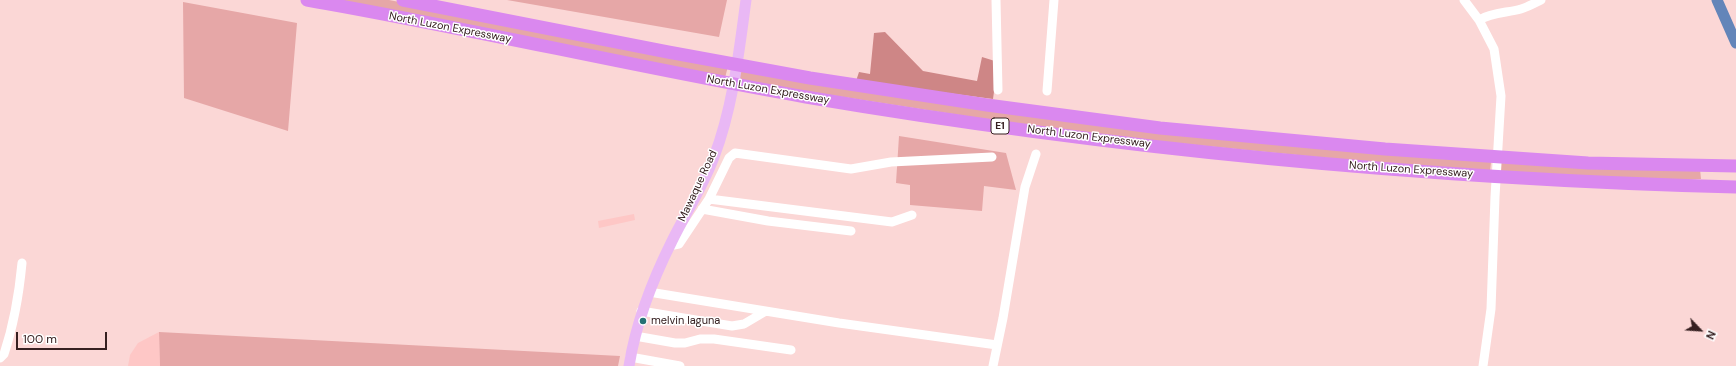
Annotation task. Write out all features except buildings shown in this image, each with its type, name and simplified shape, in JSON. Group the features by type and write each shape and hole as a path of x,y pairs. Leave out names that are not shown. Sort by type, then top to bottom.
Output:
{"highway":[{"name":"North Luzon Expressway","path":"307,0 664,71 807,97 982,124 1156,146 1385,169 1590,182 1736,187"},
{"name":"North Luzon Expressway","path":"403,0 810,78 987,105 1160,128 1385,149 1581,163 1736,166"}],"main road":[{"name":"Mawaque Road","path":"629,362 641,311 671,243 703,182 714,157 723,130 740,45 746,0"}],"street":[{"path":"996,0 998,90"},
{"path":"1047,91 1054,0"},
{"path":"1464,0 1479,20 1494,49 1501,96 1495,197 1491,309 1483,366"},
{"path":"1479,20 1491,14 1523,9 1541,0"},
{"path":"671,243 674,245 679,244 709,199 729,158 736,153 851,169 890,162 992,157"},
{"path":"993,366 1025,187 1036,154"},
{"path":"709,199 892,222 912,216"},
{"path":"702,209 768,221 851,231"},
{"path":"0,358 4,354 15,318 22,263"},
{"path":"649,292 997,345"},
{"path":"641,311 732,326 744,324 766,311"},
{"path":"635,336 674,343 685,343 700,339 714,339 791,350"},
{"path":"629,362 680,366"}],"shaded area":[{"path":"335,0 389,0 728,66 725,78"},
{"path":"507,0 727,0 719,37"},
{"path":"183,2 297,23 288,131 184,98"},
{"path":"885,32 923,71 977,81 982,57 998,62 993,99 856,81 859,72 870,74 874,33"},
{"path":"736,68 799,79 1491,162 1490,172 1358,161 1075,133 734,80"},
{"path":"899,136 1006,153 1016,190 984,186 982,211 910,205 910,185 896,183"},
{"path":"1500,163 1700,169 1701,179 1678,180 1499,173"},
{"path":"634,214 635,220 599,228 598,221"},
{"path":"159,332 160,366 128,366 130,355 138,343"},
{"path":"159,332 620,356 618,366 160,366"}],"waterway":[{"path":"1717,0 1736,43"}],"place":[{"name":"melvin laguna","path":"643,321"}]}
